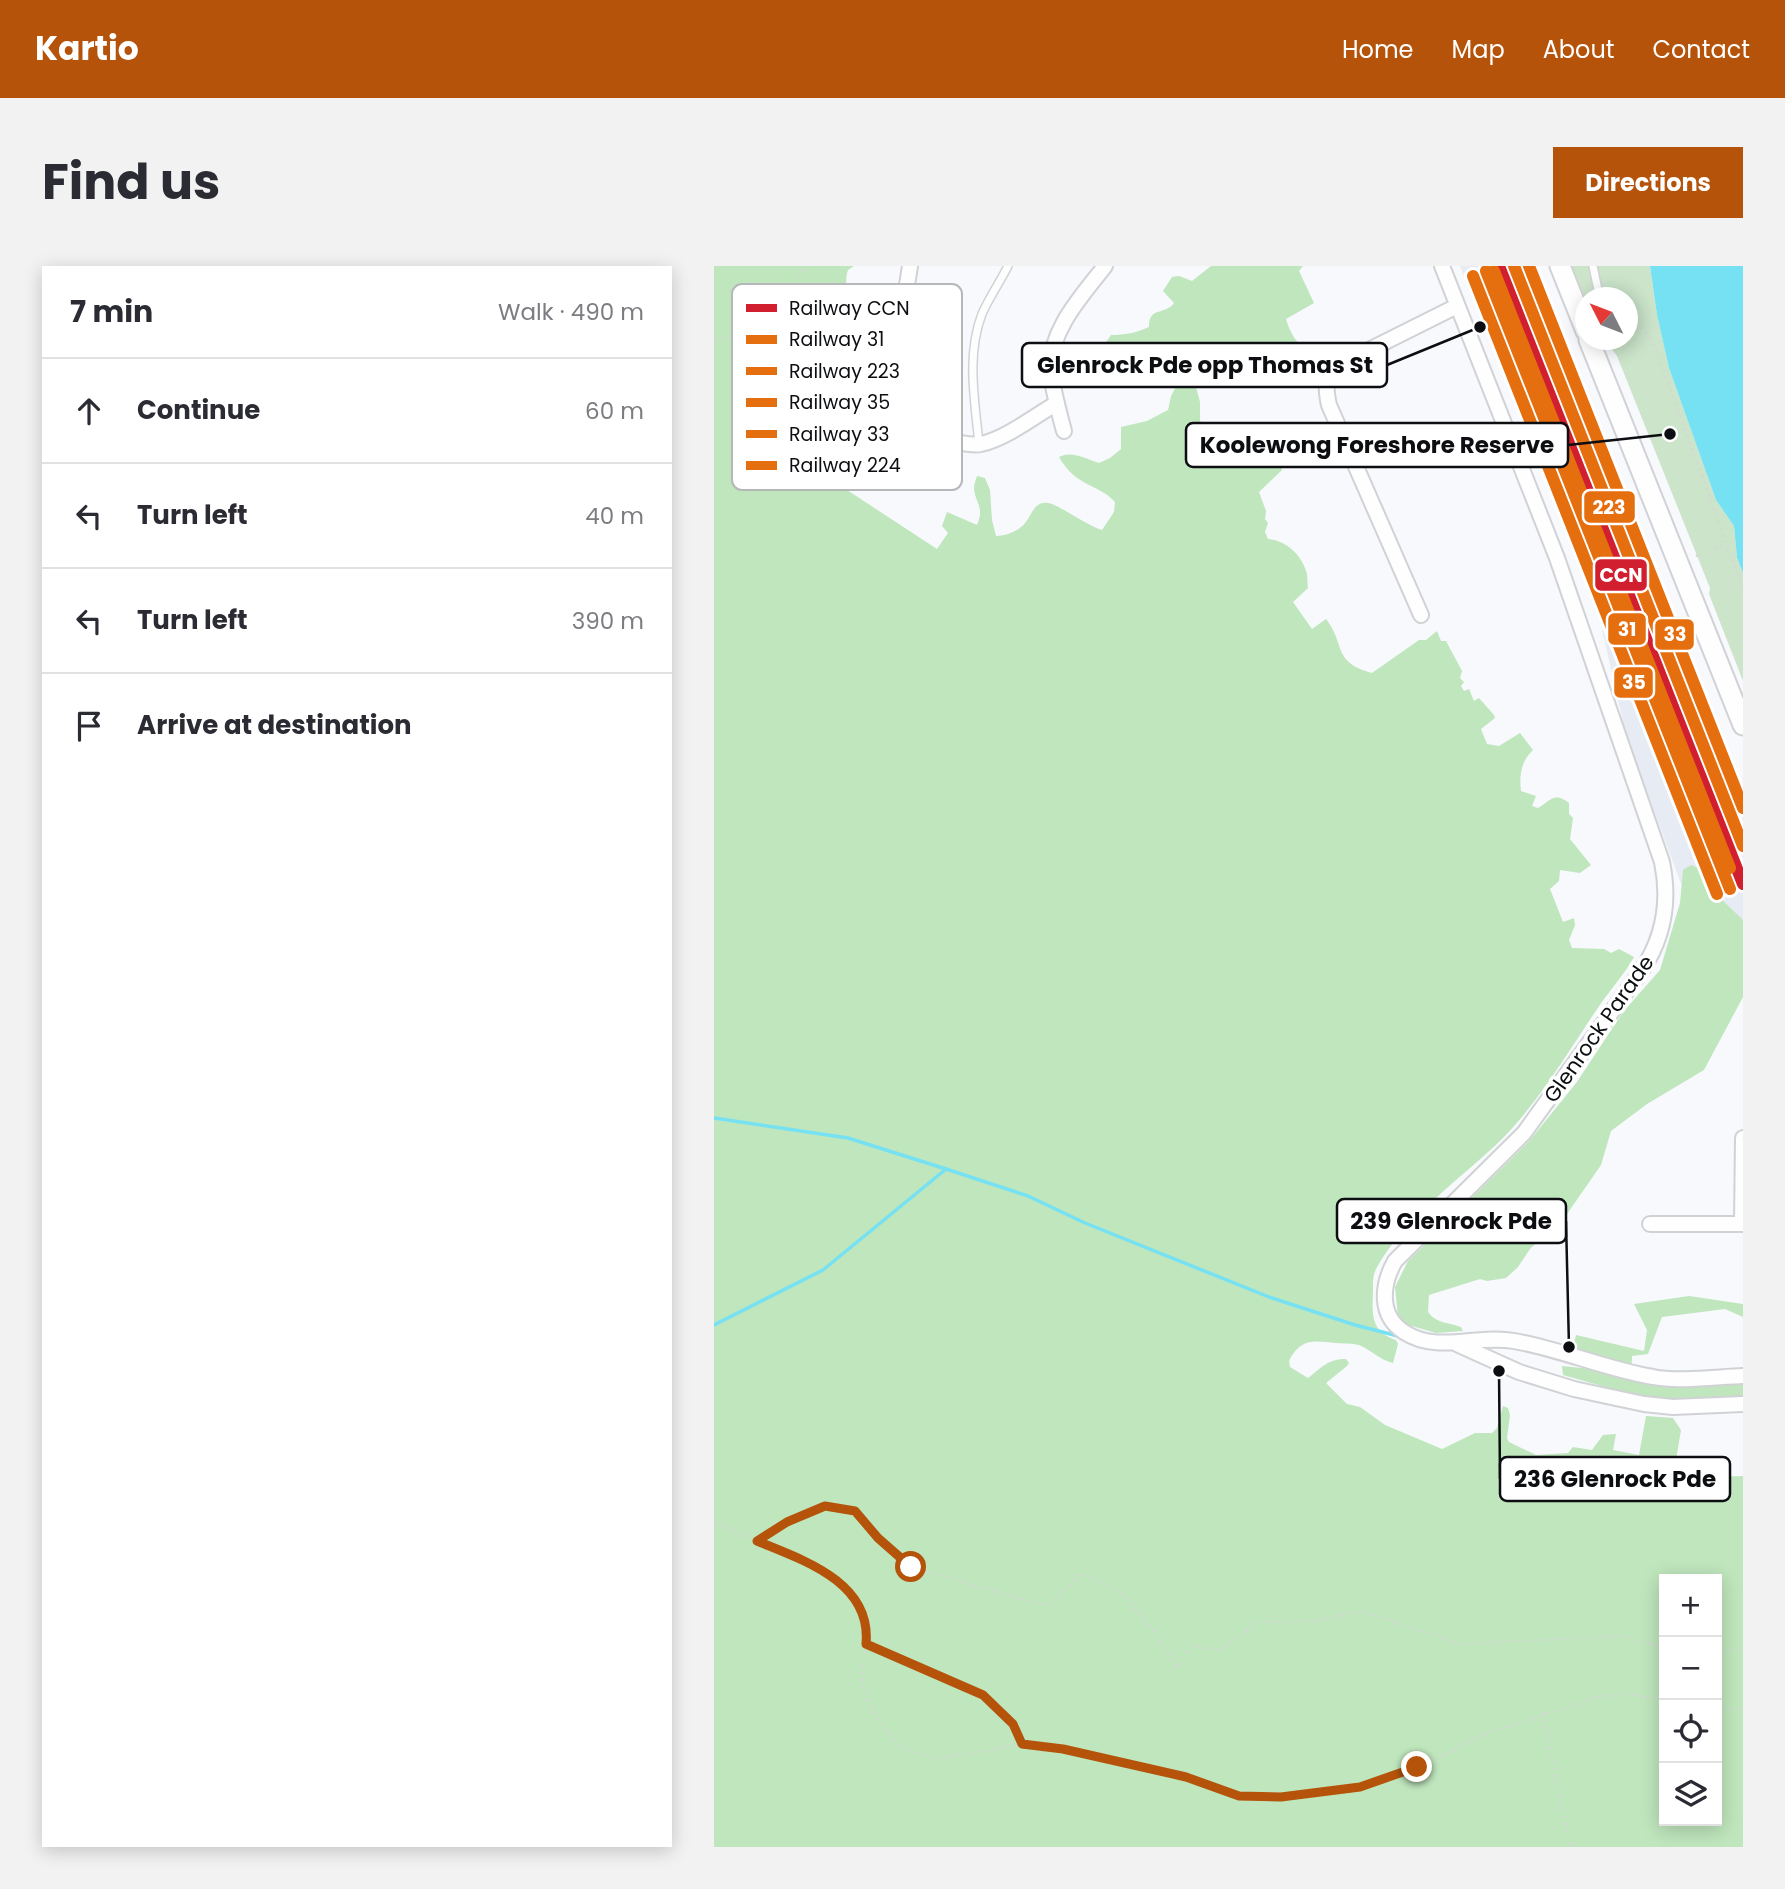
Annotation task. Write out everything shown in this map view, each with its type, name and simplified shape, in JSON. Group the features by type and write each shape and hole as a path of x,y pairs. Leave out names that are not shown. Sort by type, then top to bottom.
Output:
{"main road":[{"path":"1560,266 1575,301"},
{"path":"1593,350 1743,725"}],"street":[{"path":"908,284 910,266"},
{"path":"1064,431 1051,370 1055,346 1062,325 1105,266"},
{"name":"Glenrock Parade","path":"1442,266 1557,558 1661,862 1666,900 1664,921 1654,952 1545,1107 1515,1145 1395,1261 1385,1286 1384,1302 1389,1316 1398,1327 1425,1341 1456,1344 1512,1340 1657,1378 1743,1376"},
{"path":"1421,615 1329,405 1325,389 1329,375 1343,363 1457,306"},
{"path":"962,442 979,445 996,439 1057,403"},
{"path":"1650,1224 1743,1224 1743,1138"},
{"name":"Glenrock Parade","path":"1456,1344 1519,1372 1574,1389 1644,1404 1673,1407 1743,1404"}],"lane":[{"path":"979,445 972,375 975,346 982,314 1008,266"},
{"path":"1593,266 1597,287"}],"path":[{"path":"797,284 804,266"},
{"path":"1638,325 1652,339 1743,589"},
{"path":"714,344 732,334"},
{"path":"1714,549 1726,544"},
{"path":"1696,556 1702,554"},
{"path":"757,1541 787,1522 825,1506 855,1511 878,1538 911,1567 1047,1606 1081,1573 1122,1593 1150,1626 1178,1668 1191,1646 1220,1650 1259,1622 1314,1621 1361,1611 1459,1644 1623,1636 1659,1647"},
{"path":"714,1522 825,1572 852,1595 865,1619 866,1644 862,1677 866,1700 882,1727 904,1749 925,1756 940,1757 1022,1744 1063,1749 1186,1777 1239,1796 1281,1797 1360,1787 1451,1752 1474,1738 1543,1713 1610,1695 1659,1698"},
{"path":"866,1644 983,1695 1013,1724 1022,1744"},
{"path":"1722,1654 1743,1649"},
{"path":"1722,1707 1743,1710"},
{"path":"1543,1713 1570,1847"}],"shaded area":[{"path":"1460,266 1538,266 1743,784 1743,991 1682,886 1626,736 1600,620"}],"green space":[{"path":"714,266 854,266 848,270 846,284 732,284 732,490 847,490 937,549 948,533 942,526 947,512 977,525 980,509 974,488 977,476 985,478 990,490 996,536 1019,528 1036,506 1043,503 1053,504 1102,530 1114,512 1115,502 1080,480 1059,457 1074,455 1099,463 1110,458 1121,449 1121,427 1147,421 1168,410 1178,383 1173,372 1165,367 1134,382 1113,375 1095,358 1111,335 1149,327 1154,314 1174,303 1163,291 1172,277 1179,276 1192,281 1211,266 1303,266 1299,271 1314,303 1286,319 1296,340 1316,366 1309,386 1304,386 1277,366 1259,364 1236,375 1198,385 1196,387 1200,402 1200,421 1224,433 1230,429 1246,432 1263,443 1258,448 1259,452 1271,454 1279,461 1282,470 1259,492 1268,523 1265,532 1268,539 1292,549 1304,565 1308,588 1293,602 1312,629 1326,619 1345,658 1351,664 1372,673 1419,640 1426,640 1437,631 1441,641 1446,641 1462,671 1460,678 1464,682 1461,686 1464,691 1469,689 1474,701 1479,698 1494,715 1495,718 1481,729 1487,744 1499,746 1520,733 1533,750 1523,764 1520,780 1521,791 1536,796 1532,806 1538,808 1556,797 1569,803 1569,814 1573,818 1570,839 1591,865 1580,873 1560,870 1559,881 1550,889 1563,922 1574,918 1575,925 1569,940 1572,948 1604,949 1611,953 1619,949 1634,957 1529,1108 1503,1138 1419,1214 1389,1248 1377,1267 1373,1280 1373,1315 1377,1327 1398,1344 1393,1363 1359,1345 1315,1341 1298,1348 1289,1361 1290,1367 1308,1378 1330,1362 1346,1359 1349,1363 1347,1366 1326,1383 1347,1404 1360,1407 1385,1425 1442,1449 1475,1433 1492,1433 1497,1428 1503,1406 1508,1408 1510,1415 1507,1438 1509,1442 1536,1455 1568,1453 1573,1447 1592,1450 1603,1435 1616,1434 1613,1450 1639,1455 1646,1416 1673,1418 1681,1430 1675,1466 1697,1473 1743,1476 1743,1847 714,1847"},
{"path":"1572,266 1650,266 1669,368 1716,500 1734,526 1737,558 1743,573 1743,681 1709,594 1710,588 1612,350 1638,350 1638,287 1580,287"},
{"path":"1691,865 1703,870 1715,893 1743,920 1743,997 1704,1070 1647,1104 1611,1131 1601,1165 1567,1214 1530,1249 1518,1267 1506,1278 1487,1281 1480,1279 1429,1295 1428,1312 1431,1316 1461,1327 1463,1331 1436,1333 1405,1324 1398,1317 1395,1287 1408,1261 1530,1140 1577,1082 1623,1012 1660,970 1680,903 1683,870"},
{"path":"1689,1296 1743,1304 1743,1317 1725,1309 1662,1317 1648,1354 1632,1356 1631,1377 1743,1382 1743,1401 1669,1405 1563,1375 1562,1366 1610,1371 1611,1361 1573,1348 1576,1335 1644,1351 1647,1330 1634,1304"}],"water":[{"path":"1650,266 1743,266 1743,573 1737,558 1734,526 1716,500 1669,368"}],"waterway":[{"path":"714,1118 848,1138 946,1169"},
{"path":"714,1325 823,1270 946,1169 1028,1196 1085,1223 1269,1297 1398,1336"}],"rail line":[{"name":"CCN","path":"1499,266 1743,884"},
{"name":"223","path":"1514,266 1743,846"},
{"name":"33","path":"1529,266 1743,808"},
{"name":"31","path":"1486,271 1730,889"},
{"name":"224","path":"1494,271 1730,868"},
{"name":"35","path":"1473,276 1717,894"}],"place":[{"name":"Glenrock Pde opp Thomas St","path":"1480,327"},
{"name":"Koolewong Foreshore Reserve","path":"1670,434"},
{"name":"239 Glenrock Pde","path":"1569,1347"},
{"name":"236 Glenrock Pde","path":"1499,1371"}],"route":[{"path":"911,1567 878,1538 855,1511 825,1506 787,1522 757,1541 831,1575 852,1595 865,1619 866,1644 983,1695 1013,1724 1022,1744 1063,1749 1186,1777 1239,1796 1281,1797 1360,1787 1417,1767"}]}
